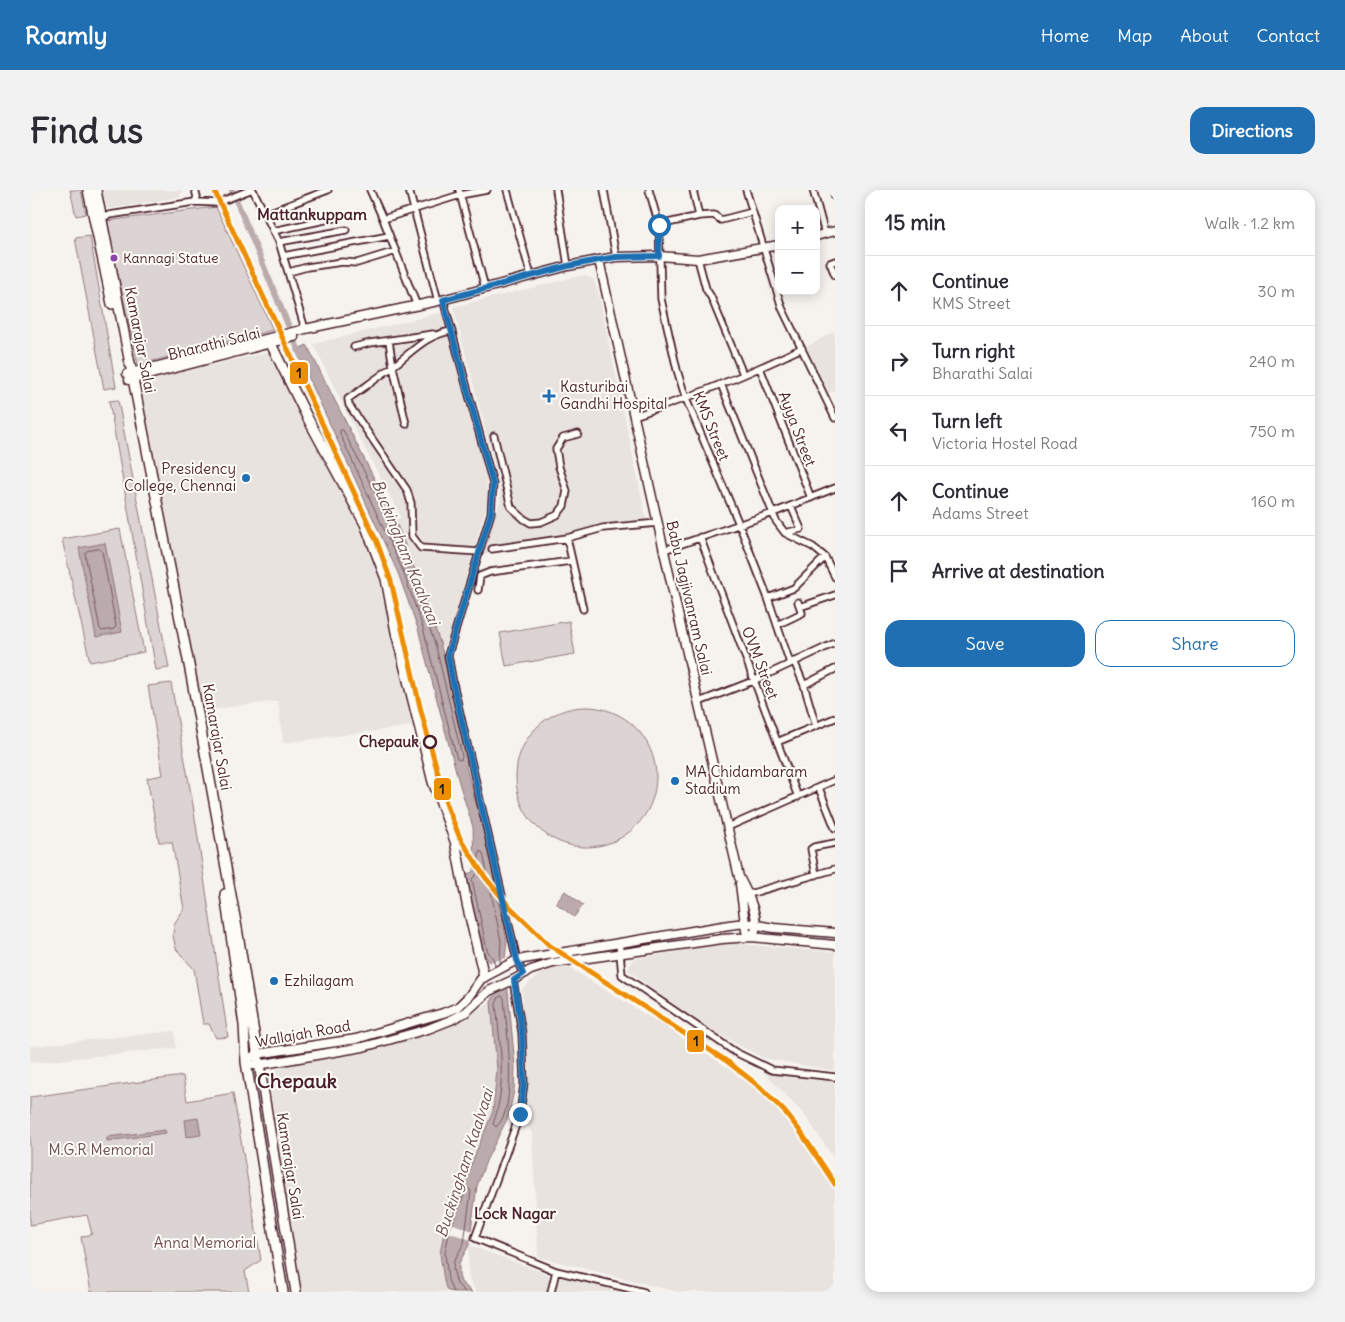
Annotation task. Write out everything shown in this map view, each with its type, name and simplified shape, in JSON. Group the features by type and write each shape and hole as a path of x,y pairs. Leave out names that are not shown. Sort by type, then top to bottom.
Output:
{"main road":[{"name":"Kamarajar Salai","path":"88,190 149,455 190,670 257,1054 296,1292"},
{"name":"Kamarajar Salai","path":"96,190 218,850 244,1025 246,1062 283,1292"},
{"path":"277,341 307,417 365,524 386,579 396,632 422,738 433,782 455,842 467,904 485,976"}],"street":[{"path":"195,190 197,197 195,202"},
{"path":"102,218 109,215 195,202 217,203 251,190 279,242 288,272 301,332"},
{"path":"265,214 328,190"},
{"path":"370,190 384,219 417,306"},
{"path":"409,190 452,331 493,484 491,513 448,655 517,960 523,974"},
{"path":"384,219 460,193 486,190"},
{"path":"507,190 531,276"},
{"path":"556,190 568,266"},
{"path":"604,190 616,257"},
{"name":"KMS Street","path":"649,190 659,225 661,299 677,370 686,399 739,524 792,662 804,685 816,726"},
{"path":"693,190 698,216"},
{"path":"746,190 782,308 835,418"},
{"path":"813,190 825,234"},
{"path":"834,190 835,197"},
{"path":"460,193 485,288"},
{"path":"659,225 698,216 716,215 717,219 721,220 752,212"},
{"path":"273,231 339,217"},
{"path":"279,242 346,230"},
{"path":"820,235 835,231"},
{"path":"283,256 293,252 389,236"},
{"name":"Bharathi Salai","path":"130,377 277,341 301,332 441,300 568,266 616,257 659,256 698,259 775,246"},
{"path":"288,272 342,262 357,263 396,251"},
{"path":"698,259 706,289 743,374"},
{"name":"Babu Jagjivanram Salai","path":"599,260 739,877 749,894 756,925"},
{"path":"835,262 830,263 835,275"},
{"path":"354,347 370,342 390,341 452,331"},
{"path":"442,332 428,338 393,367 348,399 349,405 407,490 411,502 412,536 421,548 479,552"},
{"path":"390,341 393,367 406,424"},
{"path":"634,416 686,399 802,348"},
{"name":"Ayya Street","path":"760,368 811,498"},
{"path":"721,384 776,521 785,533 813,547 825,558 835,577"},
{"path":"494,436 511,507 531,523 541,522 557,515 564,506 566,491 556,449 563,438 578,434"},
{"path":"664,550 773,513 835,488"},
{"path":"785,533 800,529 791,506"},
{"path":"492,549 567,538 603,528 658,522"},
{"name":"OVM Street","path":"700,537 798,797"},
{"path":"567,538 583,609"},
{"path":"768,598 794,588 825,558"},
{"path":"478,590 480,576 490,572 572,561"},
{"path":"777,625 802,613 799,604 835,595"},
{"path":"699,702 753,681 835,643"},
{"path":"804,685 835,670"},
{"path":"777,742 835,718"},
{"path":"728,827 835,780"},
{"path":"819,788 835,828"},
{"path":"816,875 812,849 835,843"},
{"path":"749,894 835,869"},
{"path":"739,877 746,931 751,937"},
{"path":"485,976 517,960 745,923 774,928 835,933"},
{"path":"751,937 755,933 756,925"},
{"path":"644,1292 556,1270 475,1238 520,1114 524,1083 522,1033 514,980 523,974 552,963 722,939 751,937 835,946"},
{"path":"619,942 622,975 736,1052 772,1070 835,1078"},
{"name":"Wallajah Road","path":"485,976 458,1007 443,1013 356,1039 257,1054 246,1062 250,1065 258,1066 364,1047 428,1029 466,1012 489,991 514,980"},
{"path":"551,1292 556,1270"}],"shaded area":[{"path":"103,190 182,190 180,197 107,209"},
{"name":"Kasturibai Gandhi Hospital","path":"583,275 593,279 598,291 647,522 480,555 500,502 500,485 453,307"},
{"path":"443,312 487,479 487,503 447,645 441,646 417,575 395,520 401,517 354,428 313,344"},
{"path":"835,331 835,391 829,393 806,347"},
{"name":"Presidency College, Chennai","path":"282,349 378,573 412,726 283,743 278,701 201,711 137,382"},
{"path":"727,943 835,952 835,1071 763,1058 693,1020 628,970 633,959"},
{"path":"565,965 726,1064 768,1095 789,1118 812,1149 835,1190 835,1292 678,1292 538,1257 532,1133 528,1125 522,989 541,973"},
{"path":"491,1002 497,1070 493,1111 486,1129 446,1288 449,1292 302,1292 285,1194 268,1076 285,1064 363,1053 425,1034 450,1025"},
{"path":"175,1031 176,1048 30,1063 30,1046"},
{"path":"763,1071 798,1078 835,1082 835,1160 806,1117"},
{"path":"469,1245 547,1274 635,1292 476,1292 468,1276"}],"green space":[{"path":"70,190 81,190 86,214 76,216"},
{"path":"216,207 273,330 138,365 106,221"},
{"path":"90,236 116,387 104,389 75,238"},
{"path":"118,400 169,668 156,670 109,401"},
{"path":"120,529 144,652 90,662 62,539"},
{"path":"569,621 575,654 506,666 500,633"},
{"path":"171,683 193,805 228,1037 216,1038 209,1024 203,1024 194,969 176,949 173,936 174,924 184,909 172,842 159,842 147,778 163,775 148,686"},
{"path":"586,707 613,713 625,719 635,728 644,738 650,750 656,777 650,804 644,816 635,826 625,835 613,841 586,847 559,841 547,835 537,826 528,816 522,804 516,777 522,750 528,738 537,728 547,719 559,713"},
{"name":"M.G.R Memorial","path":"183,1076 187,1101 233,1093 261,1260 245,1271 249,1292 91,1292 81,1237 92,1234 87,1215 30,1225 30,1097"}],"water":[{"path":"307,345 395,520 417,575 441,646 468,756 466,767 484,832 507,941 505,959 515,1066 514,1091 508,1117 486,1161 477,1186 469,1245 459,1263 461,1282 472,1292 448,1291 444,1281 440,1253 445,1228 493,1111 497,1070 491,1002 495,994 490,962 482,952 466,875 474,871 473,827 460,786 418,629 398,573 296,350"},
{"path":"105,543 122,632 96,637 79,548"},
{"path":"565,891 583,905 574,917 556,903"},
{"path":"198,1118 201,1135 187,1137 185,1120"},
{"path":"165,1130 166,1133 107,1141 107,1137"}],"pier":[{"path":"506,958 510,987 492,996 487,963"},
{"path":"445,1221 473,1231 471,1240 442,1230"}],"waterway":[{"name":"Buckingham Kaalvaai","path":"232,190 301,356"}],"transit line":[{"name":"1","path":"214,190 377,542 391,581 421,711 447,806 460,838 485,877 508,905 549,945 728,1062 760,1087 785,1112 800,1131 835,1184"}],"place":[{"name":"Kannagi Statue","path":"114,258"},
{"name":"Kasturibai Gandhi Hospital","path":"549,396"},
{"name":"Presidency College, Chennai","path":"246,478"},
{"name":"Chepauk","path":"430,742"},
{"name":"MA Chidambaram Stadium","path":"675,781"},
{"name":"Ezhilagam","path":"274,981"}],"district":[{"name":"Mattankuppam","path":"312,214"},
{"name":"Chepauk","path":"297,1081"},
{"name":"Lock Nagar","path":"515,1213"}],"route":[{"path":"520,1114 524,1083 522,1033 514,980 523,974 517,960 490,846 448,655 491,513 493,484 443,300 568,266 616,257 659,256 659,225"}],"park label":[{"name":"Anna Memorial","path":"205,1243"}]}
